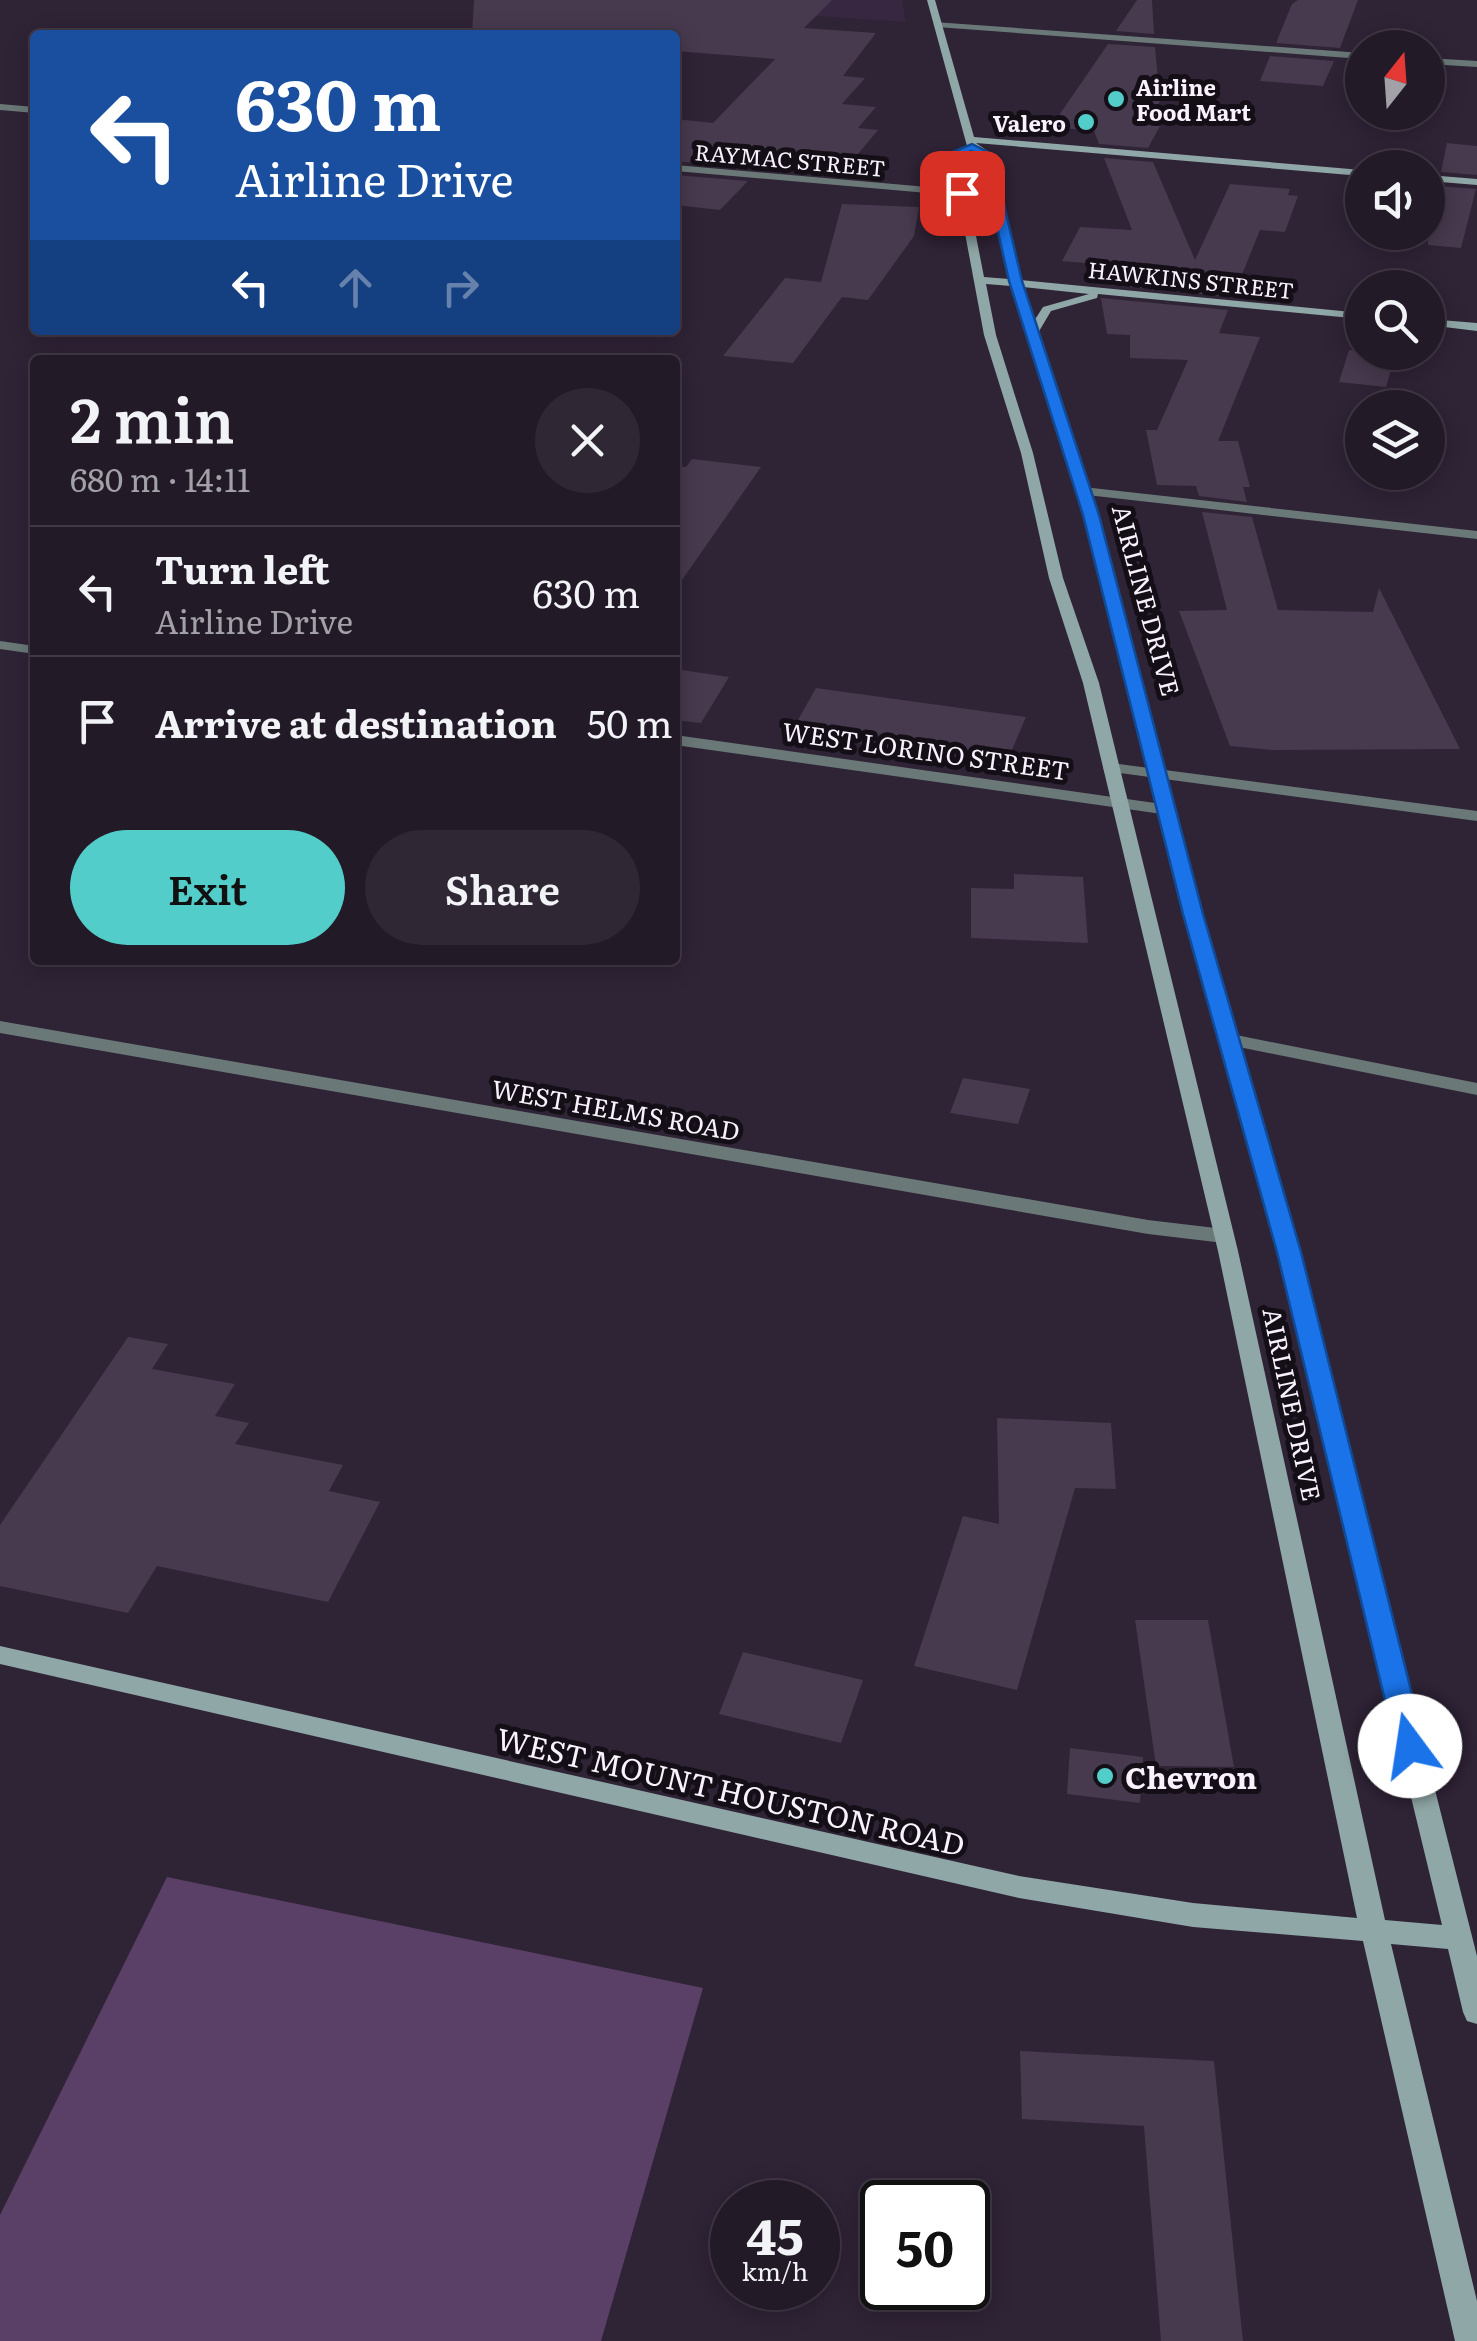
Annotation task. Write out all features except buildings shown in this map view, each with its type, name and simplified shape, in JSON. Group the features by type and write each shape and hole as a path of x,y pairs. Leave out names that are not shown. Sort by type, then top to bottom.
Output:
{"main road":[{"name":"AIRLINE DRIVE","path":"931,0 971,144 987,154 1031,335 1084,491 1170,810 1193,914 1289,1252 1477,2012"},
{"name":"AIRLINE DRIVE","path":"971,144 956,153 990,335 1027,453 1056,578 1083,649 1224,1236 1374,1931 1471,2341"},
{"path":"971,144 1345,172"},
{"path":"1445,179 1477,182"},
{"name":"HAWKINS STREET","path":"980,280 1345,314"},
{"path":"1031,335 1047,310 1069,300 1124,292"},
{"path":"1445,324 1477,327"},
{"name":"WEST MOUNT HOUSTON ROAD","path":"0,1655 956,1875 1192,1916 1457,1938"}],"street":[{"path":"938,24 1345,55"},
{"path":"1445,61 1477,64"},
{"path":"0,107 30,110"},
{"name":"RAYMAC STREET","path":"680,168 962,193"},
{"path":"1084,491 1477,535"},
{"path":"0,645 30,649"},
{"name":"WEST LORINO STREET","path":"680,741 1170,810"},
{"path":"1110,768 1477,816"},
{"name":"WEST HELMS ROAD","path":"0,1028 1130,1224 1224,1236"},
{"path":"1231,1040 1477,1088"}],"shaded area":[{"path":"738,0 902,0 906,22 727,10"},
{"path":"167,1877 703,1988 601,2341 0,2341 0,2215"}],"place":[{"name":"Airline Food Mart","path":"1116,99"},
{"name":"Valero","path":"1086,122"},
{"name":"Chevron","path":"1105,1776"}],"route":[{"path":"962,193 956,153 972,147 987,154 1031,335 1091,515 1170,810 1193,914 1289,1252 1410,1746"}]}
